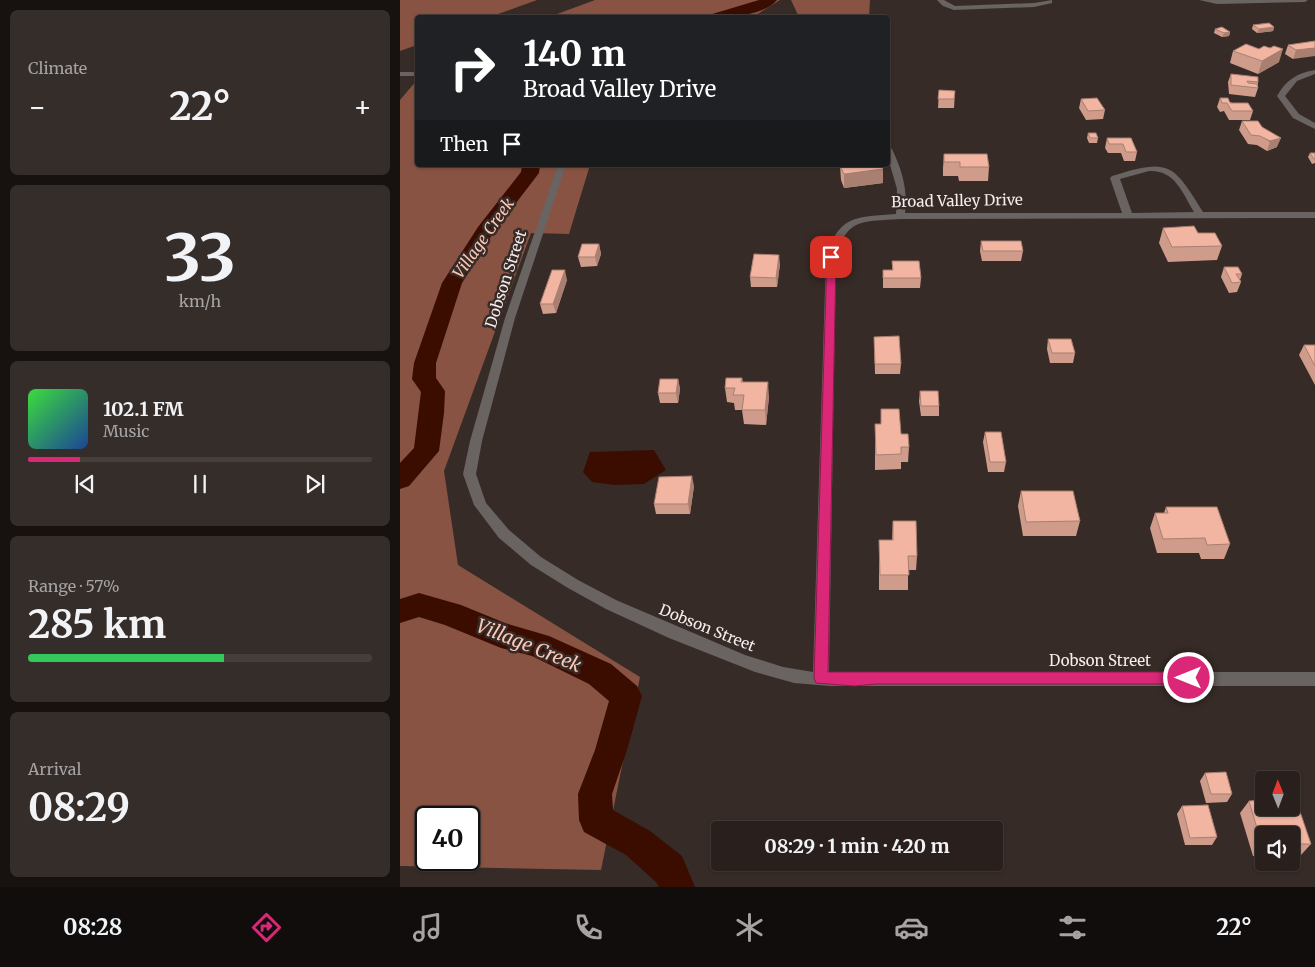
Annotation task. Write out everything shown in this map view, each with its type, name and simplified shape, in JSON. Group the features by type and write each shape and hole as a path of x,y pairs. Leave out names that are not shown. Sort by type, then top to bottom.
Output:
{"street":[{"path":"943,3 954,8 1034,6 1049,2 1049,0"},
{"path":"1202,0 1217,2 1305,0"},
{"path":"1315,72 1301,74 1290,82 1281,96 1296,116 1315,126"},
{"path":"400,74 415,74"},
{"path":"890,153 899,173 902,186 900,216"},
{"name":"Dobson Street","path":"561,167 525,272 476,441 470,453 471,480 481,506 490,519 513,543 540,564 587,592 641,619 741,661 784,674 854,680 877,678 1051,677 1315,679"},
{"path":"1128,215 1115,178 1145,168 1160,167 1171,170 1200,215"},
{"name":"Broad Valley Drive","path":"821,678 831,257 837,239 847,225 900,216 1315,214"}],"shaded area":[{"path":"400,0 537,0 496,15 415,15 415,46 400,51"},
{"path":"595,0 780,0 756,15 554,15"},
{"path":"791,0 870,0 869,15 798,15"},
{"path":"415,82 415,167 589,167 569,234 531,233 444,471 458,565 640,677 601,870 480,868 480,806 415,806 415,866 400,866 400,100"},
{"path":"654,450 666,470 644,484 615,485 592,482 583,472 590,452"}],"building":[{"path":"1269,23 1274,27 1259,29 1253,25"},
{"path":"1222,27 1230,32 1224,33 1215,29"},
{"path":"1315,41 1315,48 1296,50 1288,45"},
{"path":"1246,44 1259,49 1264,46 1270,48 1274,46 1283,49 1262,61 1233,51"},
{"path":"1231,74 1258,77 1258,82 1247,81 1248,83 1257,84 1258,88 1231,85"},
{"path":"939,90 955,91 954,99 938,99"},
{"path":"1097,98 1105,110 1088,111 1081,99"},
{"path":"1220,98 1228,98 1230,103 1248,103 1253,111 1232,111 1227,103 1222,103"},
{"path":"1242,121 1258,121 1262,127 1281,138 1270,141 1260,136 1251,135"},
{"path":"1088,133 1096,133 1098,138 1090,138"},
{"path":"1107,138 1131,138 1137,152 1126,152 1123,144 1109,144"},
{"path":"1310,153 1315,153 1315,159 1314,159"},
{"path":"944,154 987,154 989,167 960,167 960,162 944,162"},
{"path":"840,167 882,167 883,169 844,174"},
{"path":"1194,226 1198,233 1215,233 1222,246 1172,247 1163,228"},
{"path":"981,241 1021,241 1023,251 983,251"},
{"path":"582,244 599,244 595,257 578,257"},
{"path":"754,254 779,255 776,278 750,277"},
{"path":"892,261 919,261 921,278 883,278 883,270 893,270"},
{"path":"1224,267 1238,267 1242,274 1236,274 1241,282 1232,283"},
{"path":"552,270 565,270 553,304 540,304"},
{"path":"899,336 901,364 875,364 874,337"},
{"path":"1048,339 1071,339 1075,353 1052,353"},
{"path":"1304,345 1315,345 1315,366"},
{"path":"726,378 742,378 741,382 768,382 765,410 742,410 744,395 733,395 735,388 725,388"},
{"path":"660,379 678,379 676,393 658,393"},
{"path":"920,391 938,391 939,406 921,406"},
{"path":"881,409 899,409 901,434 908,434 909,447 901,447 901,454 876,455 875,424 881,424"},
{"path":"985,432 1001,432 1006,462 990,462"},
{"path":"692,476 688,504 654,504 659,477"},
{"path":"1021,491 1073,491 1080,521 1026,522"},
{"path":"1166,507 1217,507 1230,544 1207,545 1205,538 1163,539 1155,513 1168,513"},
{"path":"893,521 916,521 917,556 908,556 909,575 880,575 879,540 893,540"},
{"path":"1226,772 1232,794 1211,794 1205,773"},
{"path":"1249,801 1255,801 1255,816 1300,816 1300,812 1311,844 1300,844 1300,826 1256,826"},
{"path":"1208,805 1217,837 1190,838 1182,806"}],"waterway":[{"name":"Village Creek","path":"725,15 758,6 770,0"},
{"name":"Village Creek","path":"400,479 426,451 432,413 433,391 424,379 425,363 452,283 485,231 530,173 531,167"},
{"name":"Village Creek","path":"400,611 419,605 451,614 501,635 538,645 600,674 626,696 611,750 595,794 596,820 638,843 669,869 677,887"}],"route":[{"path":"831,257 821,678 854,680 877,678 1189,678"}]}
